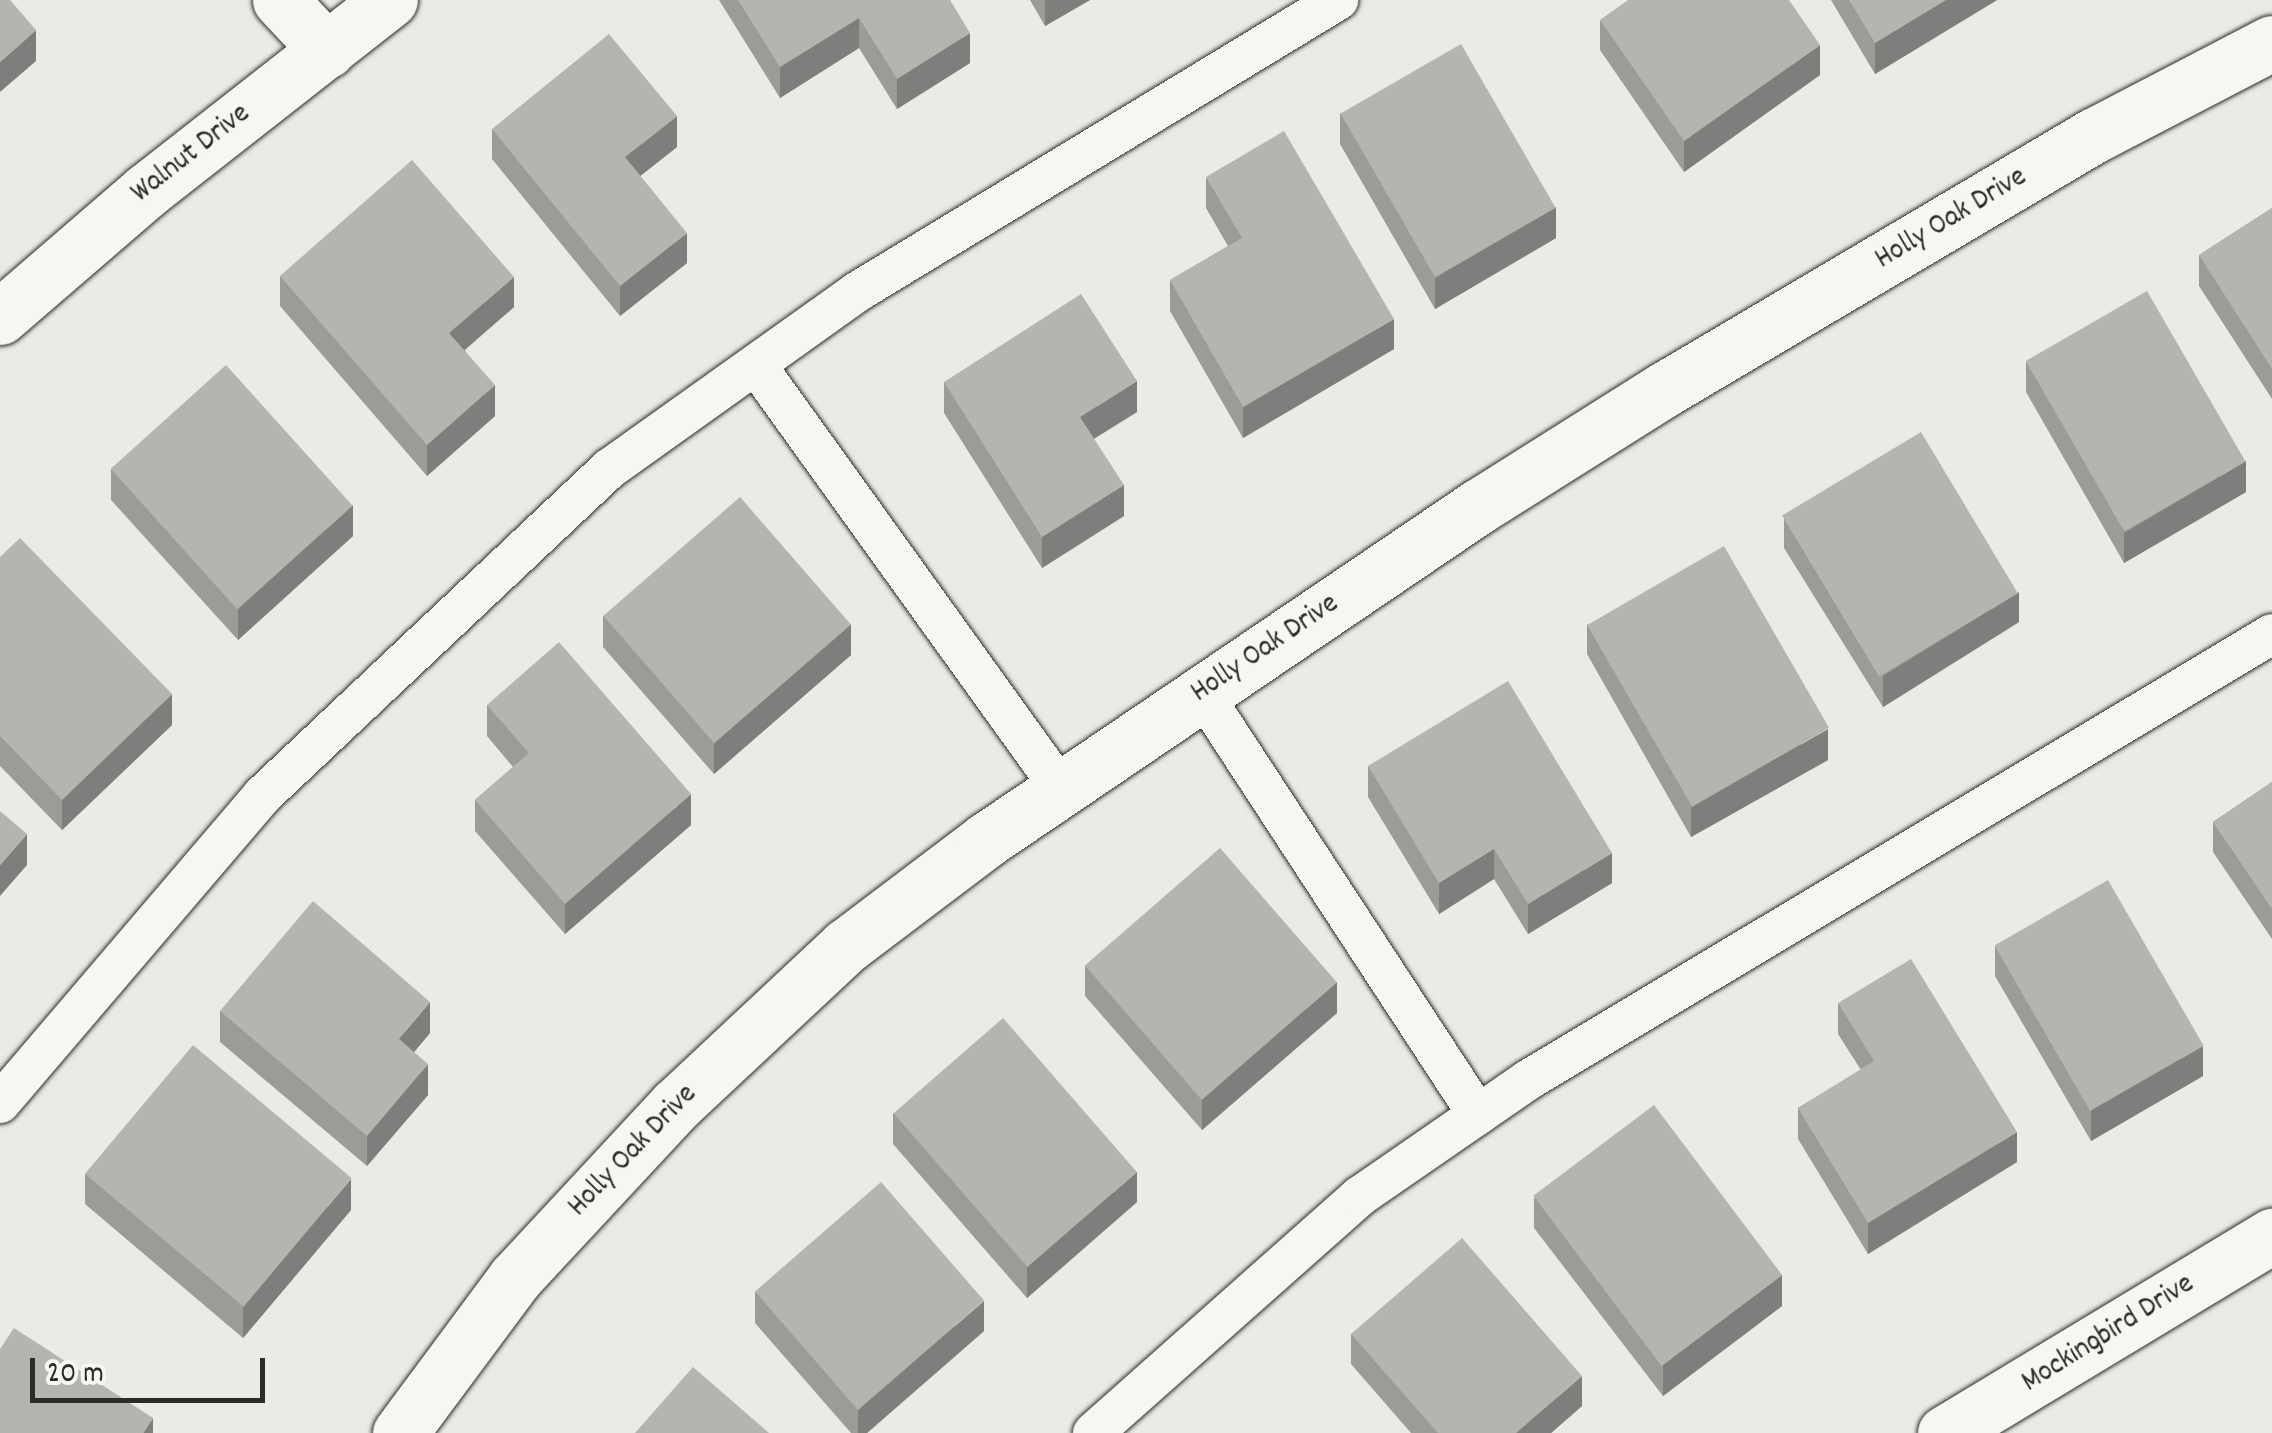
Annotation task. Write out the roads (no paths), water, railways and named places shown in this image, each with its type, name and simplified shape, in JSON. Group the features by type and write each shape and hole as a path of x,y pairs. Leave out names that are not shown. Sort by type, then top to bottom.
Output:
{"street":[{"path":"280,0 328,50"},
{"name":"Walnut Drive","path":"0,317 146,190 390,0"},
{"name":"Holly Oak Drive","path":"400,1433 515,1278 676,1105 846,946 1061,789 1202,693 1665,389 2095,135 2272,43"},
{"name":"Mockingbird Drive","path":"1945,1433 2011,1419 2088,1342 2272,1236"}],"lane":[{"path":"0,1104 262,796 609,468 857,292 1338,0"},
{"path":"756,365 1061,789"},
{"path":"1094,1433 1360,1196 1478,1115 2272,634"},
{"path":"1202,693 1478,1115"}]}
